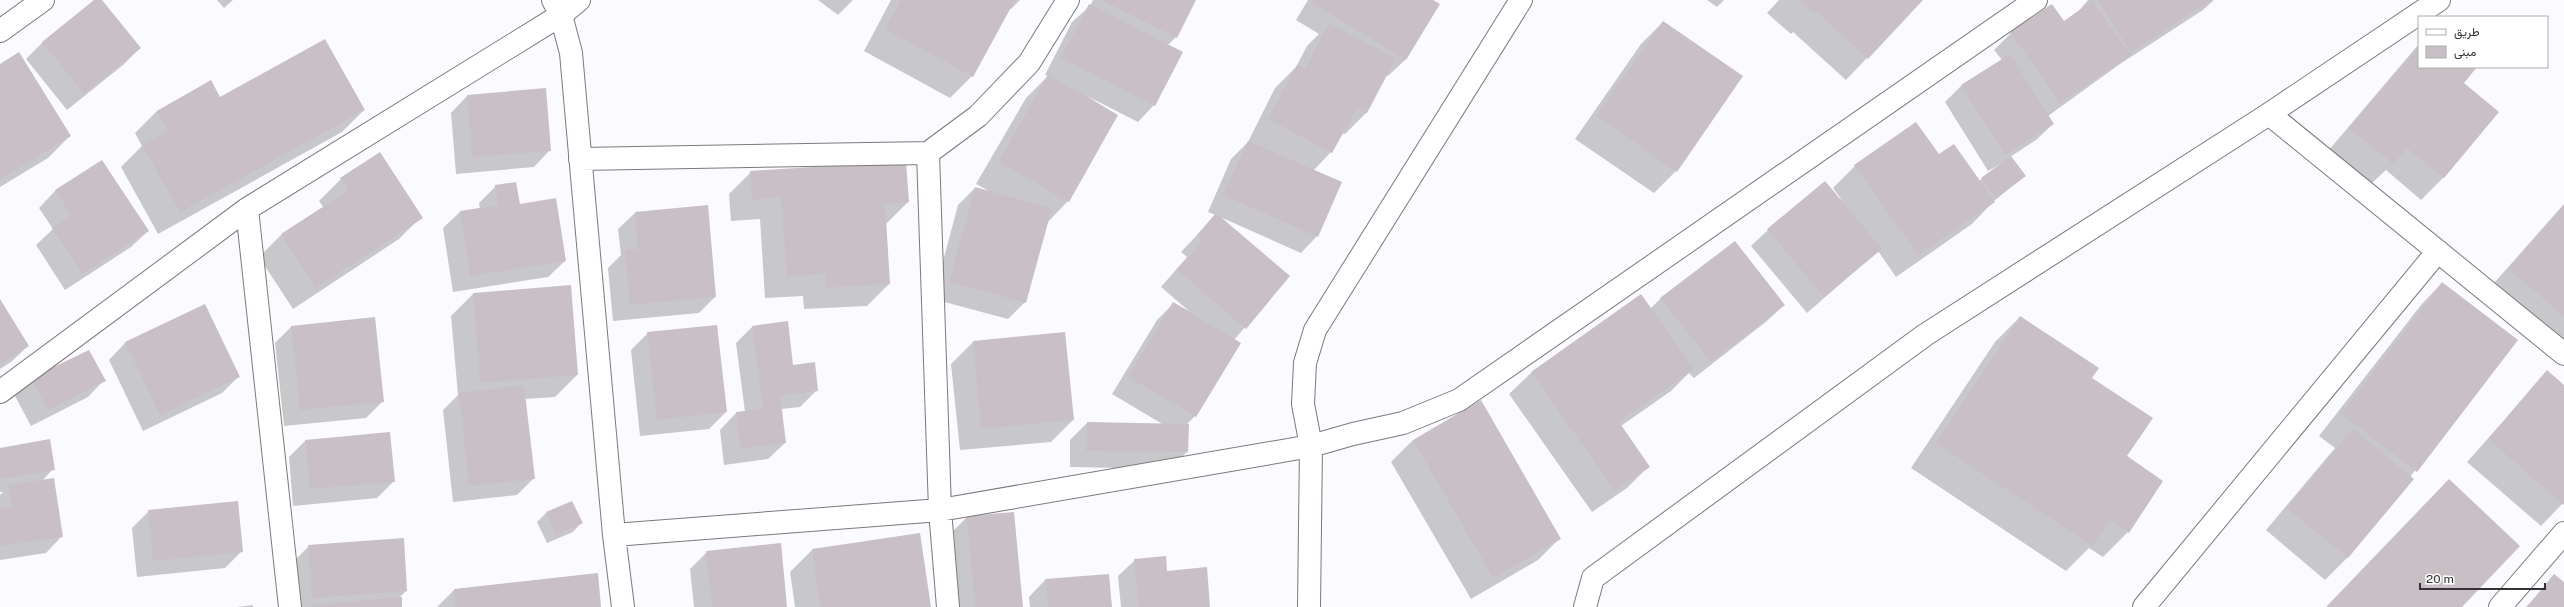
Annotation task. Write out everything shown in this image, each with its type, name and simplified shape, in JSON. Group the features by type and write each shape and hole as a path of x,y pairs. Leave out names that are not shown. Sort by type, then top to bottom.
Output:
{"street":[{"path":"0,31 43,0"},
{"path":"0,392 247,209 557,8 580,0"},
{"path":"580,159 928,153 978,116 1029,63 1068,0"},
{"path":"1309,607 1311,446 1303,404 1305,363 1315,330 1521,0"},
{"path":"614,535 940,510 1311,446 1353,434 1403,423 1459,400 2036,0"},
{"path":"1585,607 1593,578 1925,335 2269,114 2439,0"},
{"path":"557,8 570,53 614,535 624,607"},
{"path":"2269,114 2564,354"},
{"path":"928,153 940,510 948,607"},
{"path":"247,209 290,607"},
{"path":"2144,607 2438,251"},
{"path":"2500,607 2564,533"}],"building":[{"path":"94,0 102,0 141,48 84,94 42,42"},
{"path":"901,0 1015,0 973,77 885,29"},
{"path":"1101,0 1196,0 1177,38"},
{"path":"1314,0 1433,0 1440,4 1406,60 1312,3"},
{"path":"1799,0 1923,0 1868,59 1816,11 1813,13"},
{"path":"2097,0 2212,0 2131,52"},
{"path":"2092,1 2131,55 2060,103 2010,32 2052,4 2064,21"},
{"path":"1089,4 1183,52 1155,106 1061,58"},
{"path":"1663,21 1743,76 1677,172 1596,116"},
{"path":"1329,23 1396,58 1367,113 1357,108 1332,153 1268,119 1297,65 1305,69"},
{"path":"325,39 365,110 180,212 142,145 168,130 157,111 211,80 220,97"},
{"path":"2418,46 2418,68 2476,68 2464,83 2499,112 2444,178 2407,148 2393,164 2349,128"},
{"path":"19,52 71,136 0,180 0,64"},
{"path":"2010,54 2054,124 2005,155 1961,85"},
{"path":"1048,75 1118,115 1069,202 998,162"},
{"path":"546,88 551,151 472,157 467,95"},
{"path":"1916,122 1939,154 1954,144 1995,202 1918,255 1854,165"},
{"path":"1248,141 1342,182 1318,237 1223,195"},
{"path":"380,152 423,218 315,288 281,234 349,190 340,178"},
{"path":"2011,156 2026,176 1996,198 1981,178"},
{"path":"102,160 149,231 82,274 52,228 71,215 55,190"},
{"path":"906,161 909,202 885,204 890,284 826,288 825,274 787,277 781,197 752,200 750,171"},
{"path":"1825,181 1882,249 1824,297 1767,229"},
{"path":"516,182 520,204 556,198 566,261 470,276 460,211 498,205 495,185"},
{"path":"975,187 1052,208 1026,303 949,282"},
{"path":"708,205 716,297 630,305 625,250 638,249 635,212"},
{"path":"2564,205 2564,316 2508,269"},
{"path":"1216,213 1290,276 1246,329 1177,270 1203,240 1197,235"},
{"path":"1735,241 1785,305 1711,362 1660,298"},
{"path":"2442,282 2518,340 2417,472 2341,414"},
{"path":"571,285 578,375 480,383 473,293"},
{"path":"1641,294 1694,369 1619,422 1650,467 1615,491 1531,372"},
{"path":"0,299 29,346 0,364"},
{"path":"1173,302 1241,343 1196,417 1128,377"},
{"path":"205,304 240,377 160,415 125,342"},
{"path":"2020,316 2099,368 2092,378 2153,418 2127,456 2163,481 2129,533 2110,520 2092,546 1936,443"},
{"path":"375,317 384,402 300,410 291,326"},
{"path":"788,321 793,365 815,362 818,391 780,395 786,443 740,449 736,412 763,409 752,326"},
{"path":"717,325 727,412 657,420 647,332"},
{"path":"1065,332 1074,420 981,429 973,341"},
{"path":"89,350 106,381 48,410 31,378"},
{"path":"2547,370 2564,385 2564,505 2488,439"},
{"path":"524,385 535,479 469,486 459,393"},
{"path":"1481,400 1561,539 1493,578 1413,440"},
{"path":"1087,422 1189,424 1188,452 1086,451"},
{"path":"2353,429 2414,479 2348,558 2287,508"},
{"path":"390,432 395,482 310,489 305,440"},
{"path":"50,439 55,470 0,479 0,448"},
{"path":"54,478 63,537 0,546 0,508 12,506 8,485"},
{"path":"2449,479 2520,546 2462,607 2326,607"},
{"path":"238,501 243,552 153,561 148,510"},
{"path":"572,501 583,523 556,535 546,512"},
{"path":"1014,512 1023,607 975,607 967,516"},
{"path":"920,533 931,607 820,607 812,549"},
{"path":"404,538 407,591 312,598 308,545"},
{"path":"781,543 787,607 712,607 706,551"},
{"path":"1166,556 1167,571 1207,567 1210,607 1139,607 1134,559"},
{"path":"598,573 601,607 455,607 454,589"},
{"path":"1109,574 1112,607 1048,607 1045,579"},
{"path":"2554,574 2564,582 2564,607 2527,607"},
{"path":"402,597 402,607 312,607 312,605"}]}
